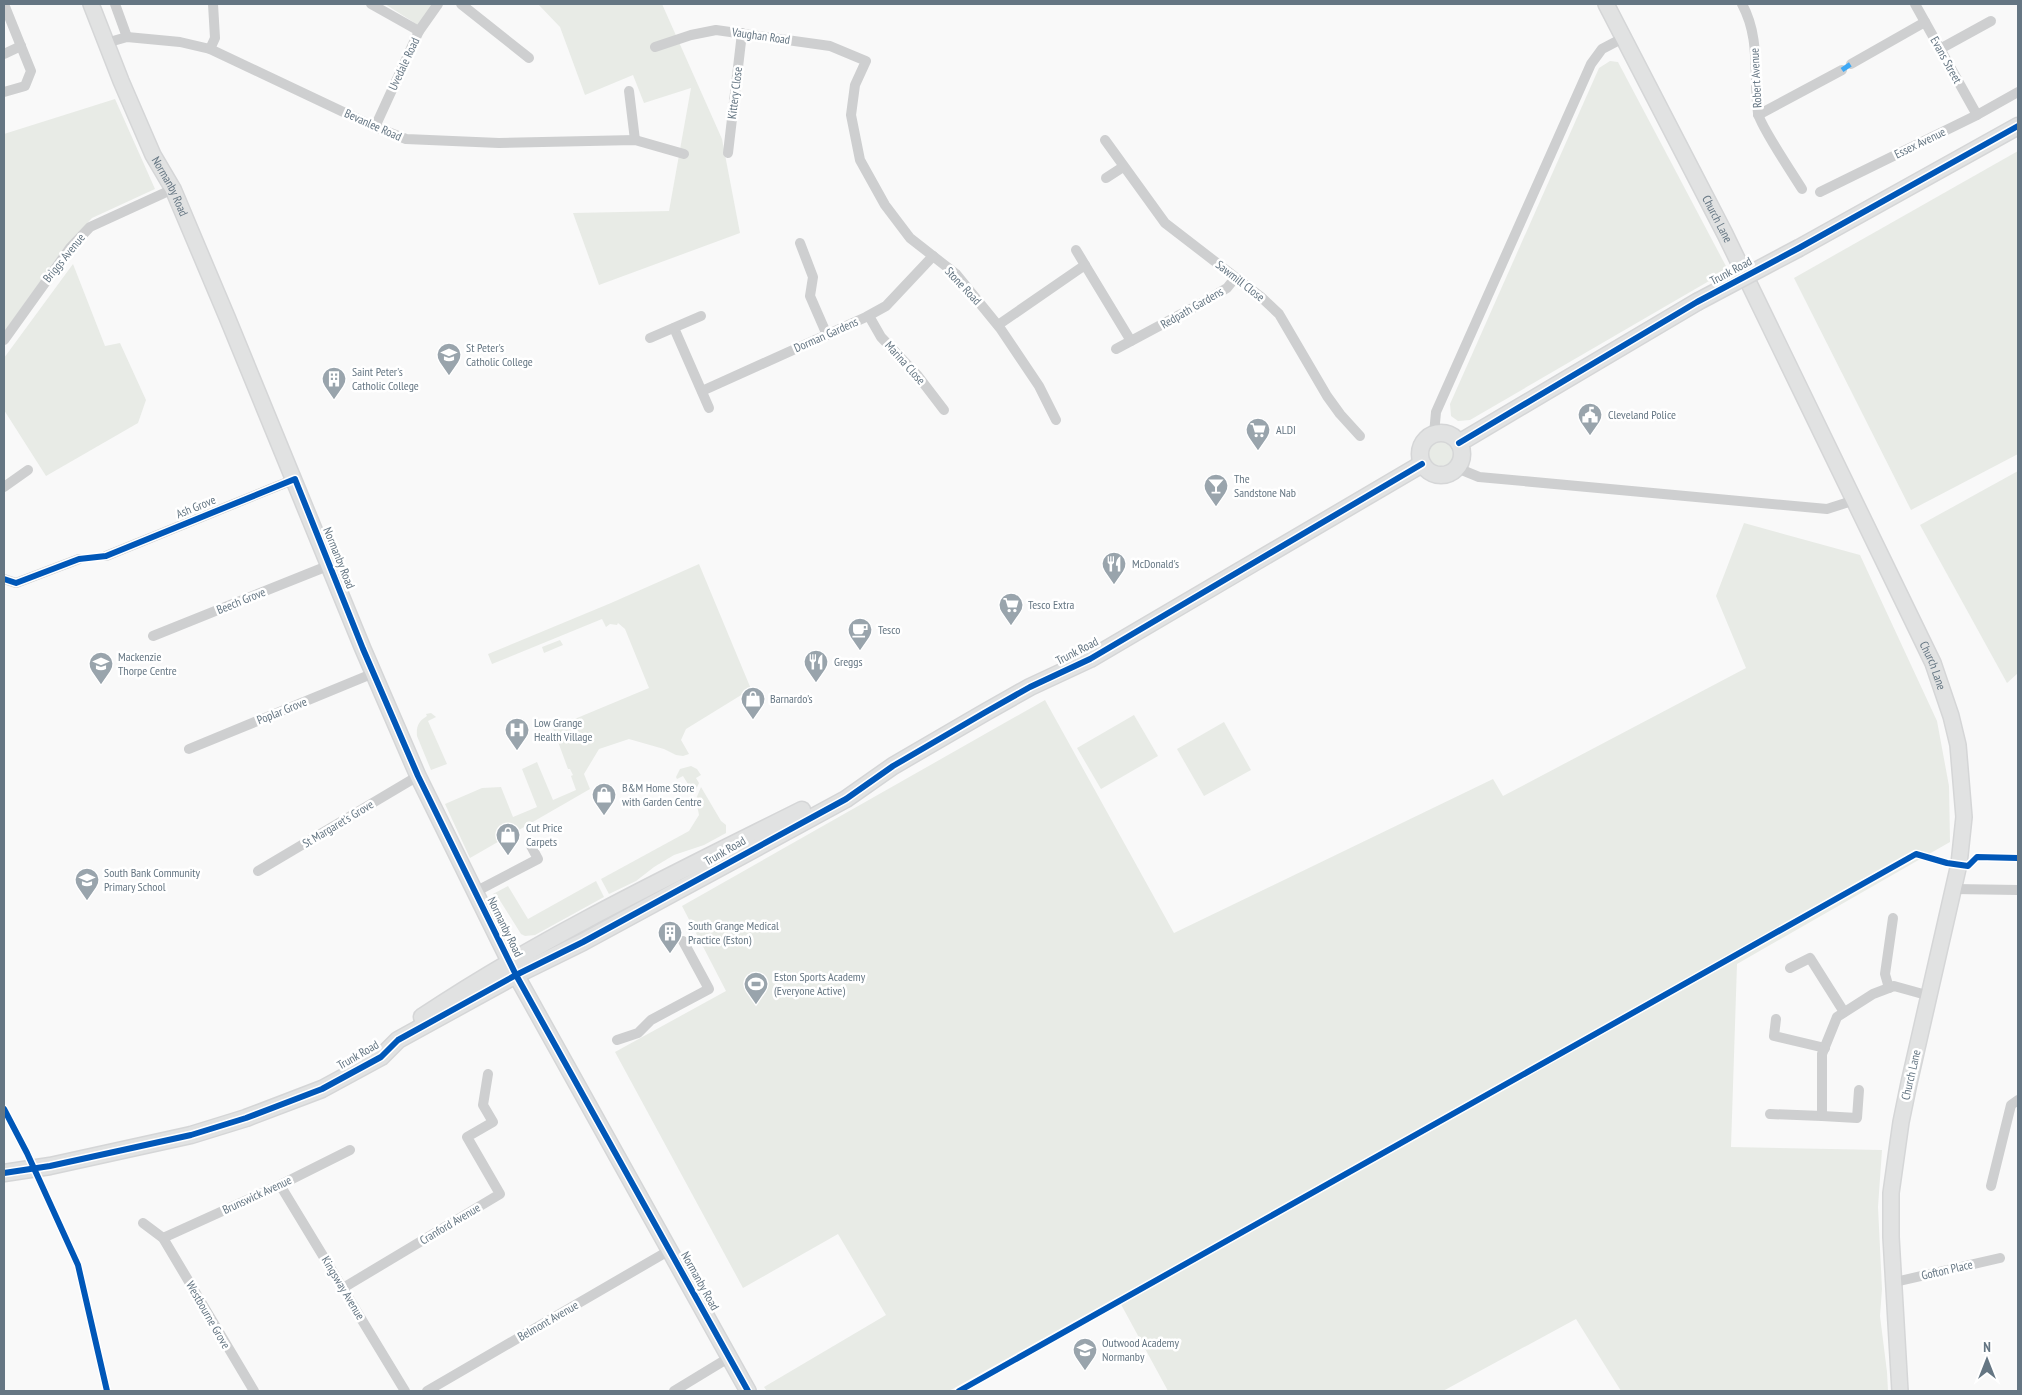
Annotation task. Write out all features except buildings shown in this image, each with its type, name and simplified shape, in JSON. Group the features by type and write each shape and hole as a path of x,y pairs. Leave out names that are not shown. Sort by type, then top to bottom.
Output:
{"main road":[{"name":"Trunk Road","path":"1458,443 1697,302 1799,248 2018,126"},
{"path":"1434,434 1448,434 1458,443 1462,456 1457,468 1445,475 1432,473 1422,464 1420,458 1421,446 1434,434"},
{"name":"Trunk Road","path":"10,1172 50,1166 191,1135 246,1118 322,1089 381,1057 398,1040 513,969 583,942 839,803 893,766 1030,686 1090,659 1422,464"}],"street":[{"path":"4,4 31,71 25,86 4,92"},
{"name":"Normanby Road","path":"91,4 153,155 173,189 418,776 513,969 748,1391"},
{"path":"115,4 127,37"},
{"path":"210,49 215,38 213,4"},
{"path":"371,4 419,31"},
{"name":"Uvedale Road","path":"375,127 419,31 438,4"},
{"path":"461,4 529,58"},
{"name":"Church Lane","path":"1606,4 1724,234 1855,500 1933,664 1951,716 1958,745 1964,817 1959,864 1901,1122 1892,1185 1891,1237 1900,1391"},
{"name":"Robert Avenue","path":"1742,4 1748,15 1757,56 1758,115 1802,189"},
{"name":"Evans Street","path":"1915,4 1977,115"},
{"path":"1940,49 1991,21"},
{"path":"1758,115 1924,22"},
{"name":"Vaughan Road","path":"655,48 691,35 716,30 830,46 866,61"},
{"name":"Kittery Close","path":"728,153 742,33"},
{"name":"Bevanlee Road","path":"106,43 127,37 180,42 210,49 375,127 406,139 499,143 635,140 684,154"},
{"path":"1434,434 1436,412 1591,64 1602,49 1623,38"},
{"path":"4,54 20,46"},
{"name":"Stone Road","path":"866,61 855,85 851,115 860,160 885,205 910,238 956,274 998,325 1039,386 1056,420"},
{"path":"629,91 635,140"},
{"name":"Essex Avenue","path":"1820,192 1977,115 2018,92"},
{"name":"Sawmill Close","path":"1104,140 1165,223 1261,297 1279,314 1327,396 1360,436"},
{"path":"1106,178 1123,167"},
{"name":"Briggs Avenue","path":"4,340 70,248 90,227 173,189"},
{"path":"800,243 813,277 810,296 827,335"},
{"path":"1076,250 1131,341"},
{"name":"Dorman Gardens","path":"702,391 869,316 886,306 932,256"},
{"path":"998,325 1084,265"},
{"name":"Redpath Gardens","path":"1116,349 1227,288 1235,278"},
{"path":"650,338 701,316"},
{"name":"Marina Close","path":"869,316 881,337 918,376 944,410"},
{"path":"674,328 709,408"},
{"path":"1457,468 1479,477 1827,509 1855,500"},
{"path":"4,487 28,470"},
{"name":"Ash Grove","path":"106,556 295,480"},
{"path":"4,579 16,583 79,559"},
{"name":"Beech Grove","path":"153,636 330,565"},
{"name":"Poplar Grove","path":"190,749 374,674"},
{"name":"St Margaret's Grove","path":"258,872 418,776"},
{"path":"475,892 538,859 530,844"},
{"path":"1954,889 2018,890"},
{"path":"1889,988 1885,974 1893,918"},
{"path":"616,1040 638,1033 651,1020 709,989 683,941"},
{"path":"1790,968 1810,958 1844,1012"},
{"path":"1822,1116 1822,1054 1837,1017 1873,994 1894,986 1930,996"},
{"path":"1776,1019 1774,1036 1824,1048"},
{"name":"Cranford Avenue","path":"343,1288 500,1194 467,1137 493,1122 483,1105 488,1074"},
{"path":"1770,1114 1857,1118 1859,1090"},
{"path":"1991,1186 2010,1104 2018,1100"},
{"name":"Brunswick Avenue","path":"163,1238 280,1185 350,1150"},
{"name":"Kingsway Avenue","path":"280,1185 405,1391"},
{"path":"143,1223 163,1238"},
{"name":"Westbourne Grove","path":"163,1238 254,1391"},
{"name":"Belmont Avenue","path":"427,1391 670,1250"},
{"name":"Gofton Place","path":"1895,1282 2000,1258"},
{"path":"674,1391 730,1356"}],"shaded area":[{"path":"385,4 434,4 421,27"},
{"path":"538,4 662,4 722,139 740,233 599,285 573,213 669,211 691,88 644,103 633,75 585,95 560,27"},
{"path":"1610,61 1618,62 1728,270 1470,420 1458,421 1451,416 1450,404 1599,68"},
{"path":"115,99 155,189 92,218 64,248 4,332 4,134"},
{"path":"2018,151 2018,454 1911,510 1794,278"},
{"path":"73,264 105,346 120,343 146,400 138,423 46,476 4,410 4,358"},
{"path":"1441,440 1450,444 1454,453 1450,462 1441,466 1432,462 1428,453 1432,444"},
{"path":"2018,471 2018,673 2007,683 1920,525"},
{"path":"1744,523 1860,555 1937,721 1949,786 1950,842 1737,964 1731,1147 1882,1150 1878,1207 1882,1289 1880,1316 1888,1391 1621,1391 1576,1319 1443,1391 1168,1391 1117,1297 949,1391 767,1391 764,1387 886,1315 838,1234 743,1288 615,1052 726,991 682,906 1045,700 1174,933 1493,779 1503,796 1746,668 1716,596"},
{"path":"699,564 751,689 686,729 681,740 689,754 683,756 676,755 664,749 629,739 599,749 584,774 590,789 470,858 445,804 482,788 501,787 513,817 537,807 522,769 537,762 553,800 576,790 571,776 573,775 570,769 568,769 553,728 649,688 625,629 618,623 617,625 610,624 606,627 602,619 492,664 488,654"},
{"path":"560,640 563,645 544,653 542,647"},
{"path":"431,713 436,717 428,721 447,764 431,770 417,732 420,722 427,716 426,714"},
{"path":"1134,715 1158,756 1101,789 1077,748"},
{"path":"1224,722 1251,770 1204,796 1177,749"},
{"path":"691,766 697,769 701,775 696,778 699,783 694,794 683,776 677,779 676,777 680,769"},
{"path":"701,787 721,821 726,825 726,833 704,845 674,855 636,881 609,894 601,879 689,831 699,815 696,799"},
{"path":"596,881 604,897 535,935 525,936 521,934 499,899 493,894 508,886 528,919"}],"marked path":[{"path":"1842,70 1851,64"}],"cycle path":[{"path":"1459,443 1697,302 1799,248 2018,126"},
{"path":"4,1173 50,1166 191,1135 246,1118 322,1089 381,1057 398,1040 846,799 893,766 984,713 1030,687 1090,659 1422,464"},
{"path":"4,579 16,583 79,559 106,556 295,479 363,649 418,776 516,975 748,1391"},
{"path":"959,1391 1916,854 1947,863 1968,866 1977,857 2018,858"},
{"path":"4,1109 27,1153 78,1265 107,1391"}],"place":[{"name":"St Peter's Catholic College","path":"449,376"},
{"name":"Saint Peter's Catholic College","path":"334,400"},
{"name":"Cleveland Police","path":"1590,436"},
{"name":"ALDI","path":"1258,451"},
{"name":"The Sandstone Nab","path":"1216,507"},
{"name":"McDonald's","path":"1114,585"},
{"name":"Tesco Extra","path":"1011,626"},
{"name":"Tesco","path":"860,651"},
{"name":"Greggs","path":"816,683"},
{"name":"Mackenzie Thorpe Centre","path":"101,685"},
{"name":"Barnardo's","path":"753,720"},
{"name":"Low Grange Health Village","path":"517,751"},
{"name":"B&M Home Store with Garden Centre","path":"604,816"},
{"name":"Cut Price Carpets","path":"508,856"},
{"name":"South Bank Community Primary School","path":"87,901"},
{"name":"South Grange Medical Practice (Eston)","path":"670,954"},
{"name":"Eston Sports Academy (Everyone Active)","path":"756,1005"},
{"name":"Outwood Academy Normanby","path":"1085,1371"}]}
